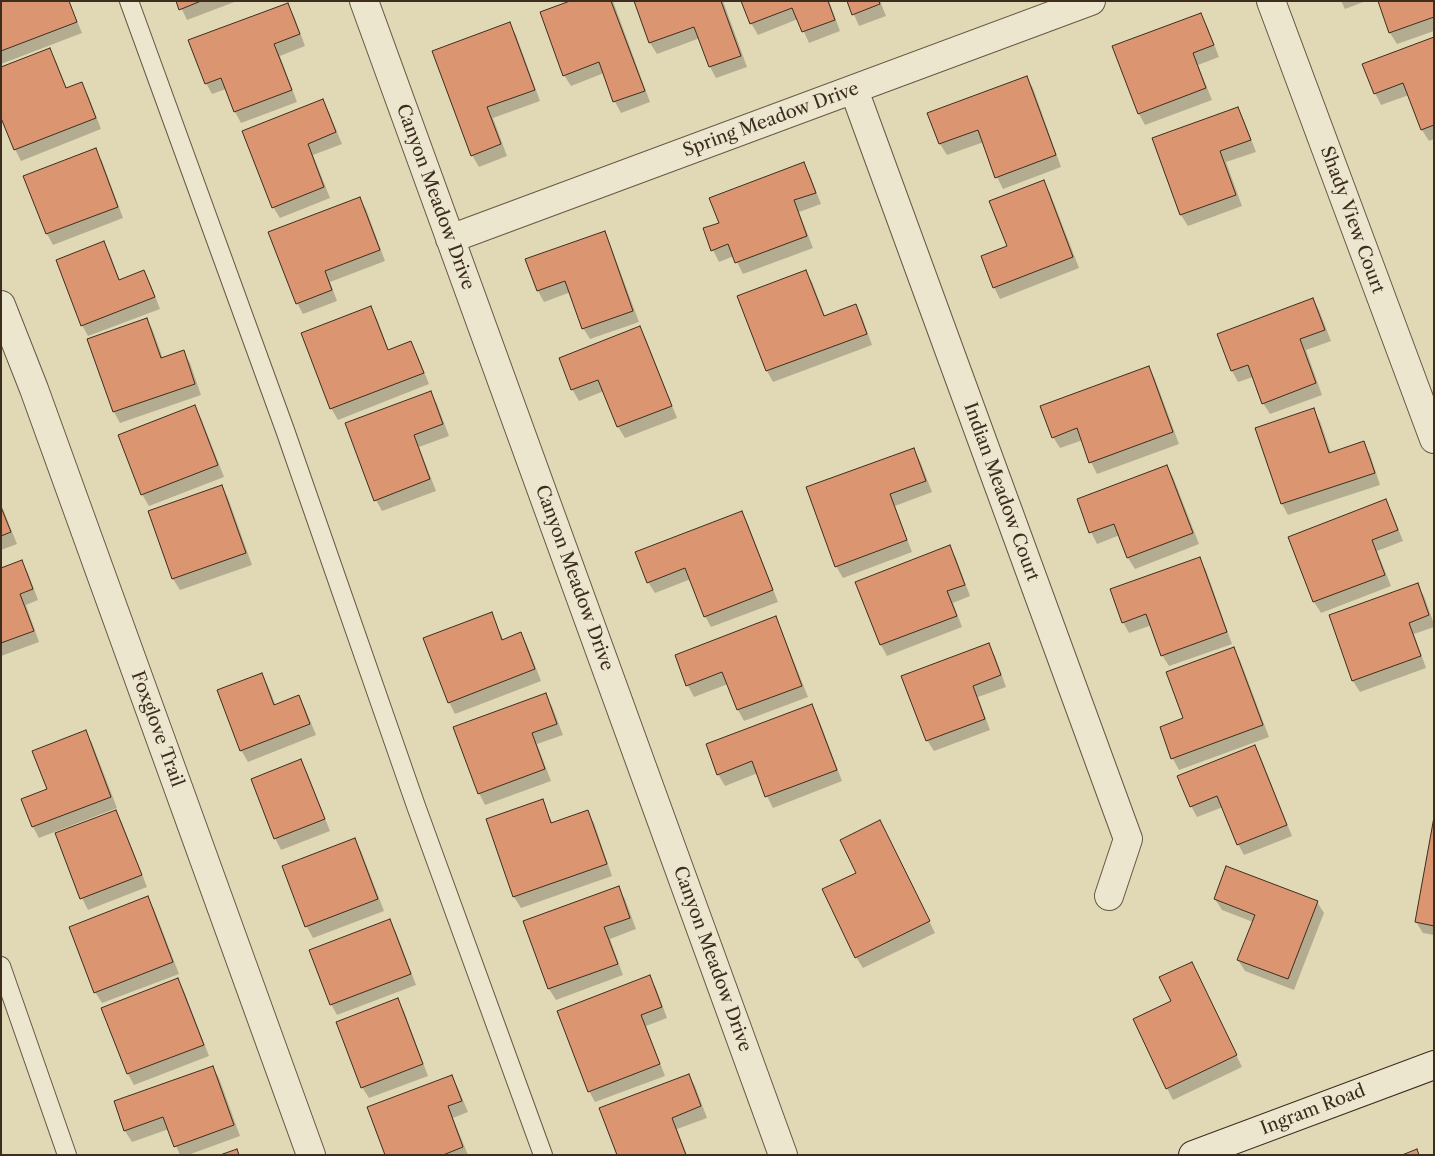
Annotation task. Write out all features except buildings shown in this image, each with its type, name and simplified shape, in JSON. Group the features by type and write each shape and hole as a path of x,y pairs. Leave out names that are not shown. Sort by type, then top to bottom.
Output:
{"street":[{"name":"Canyon Meadow Drive","path":"364,1 783,1155"},
{"name":"Spring Meadow Drive","path":"450,239 1091,1"},
{"name":"Shady View Court","path":"1271,1 1434,439"},
{"name":"Indian Meadow Court","path":"854,90 1128,839 1109,896"},
{"name":"Foxglove Trail","path":"1,305 34,389 311,1155"},
{"name":"Ingram Road","path":"1196,1154 1434,1065"}],"lane":[{"path":"129,1 285,430 413,796 543,1155"},
{"path":"1,966 67,1155"}]}
